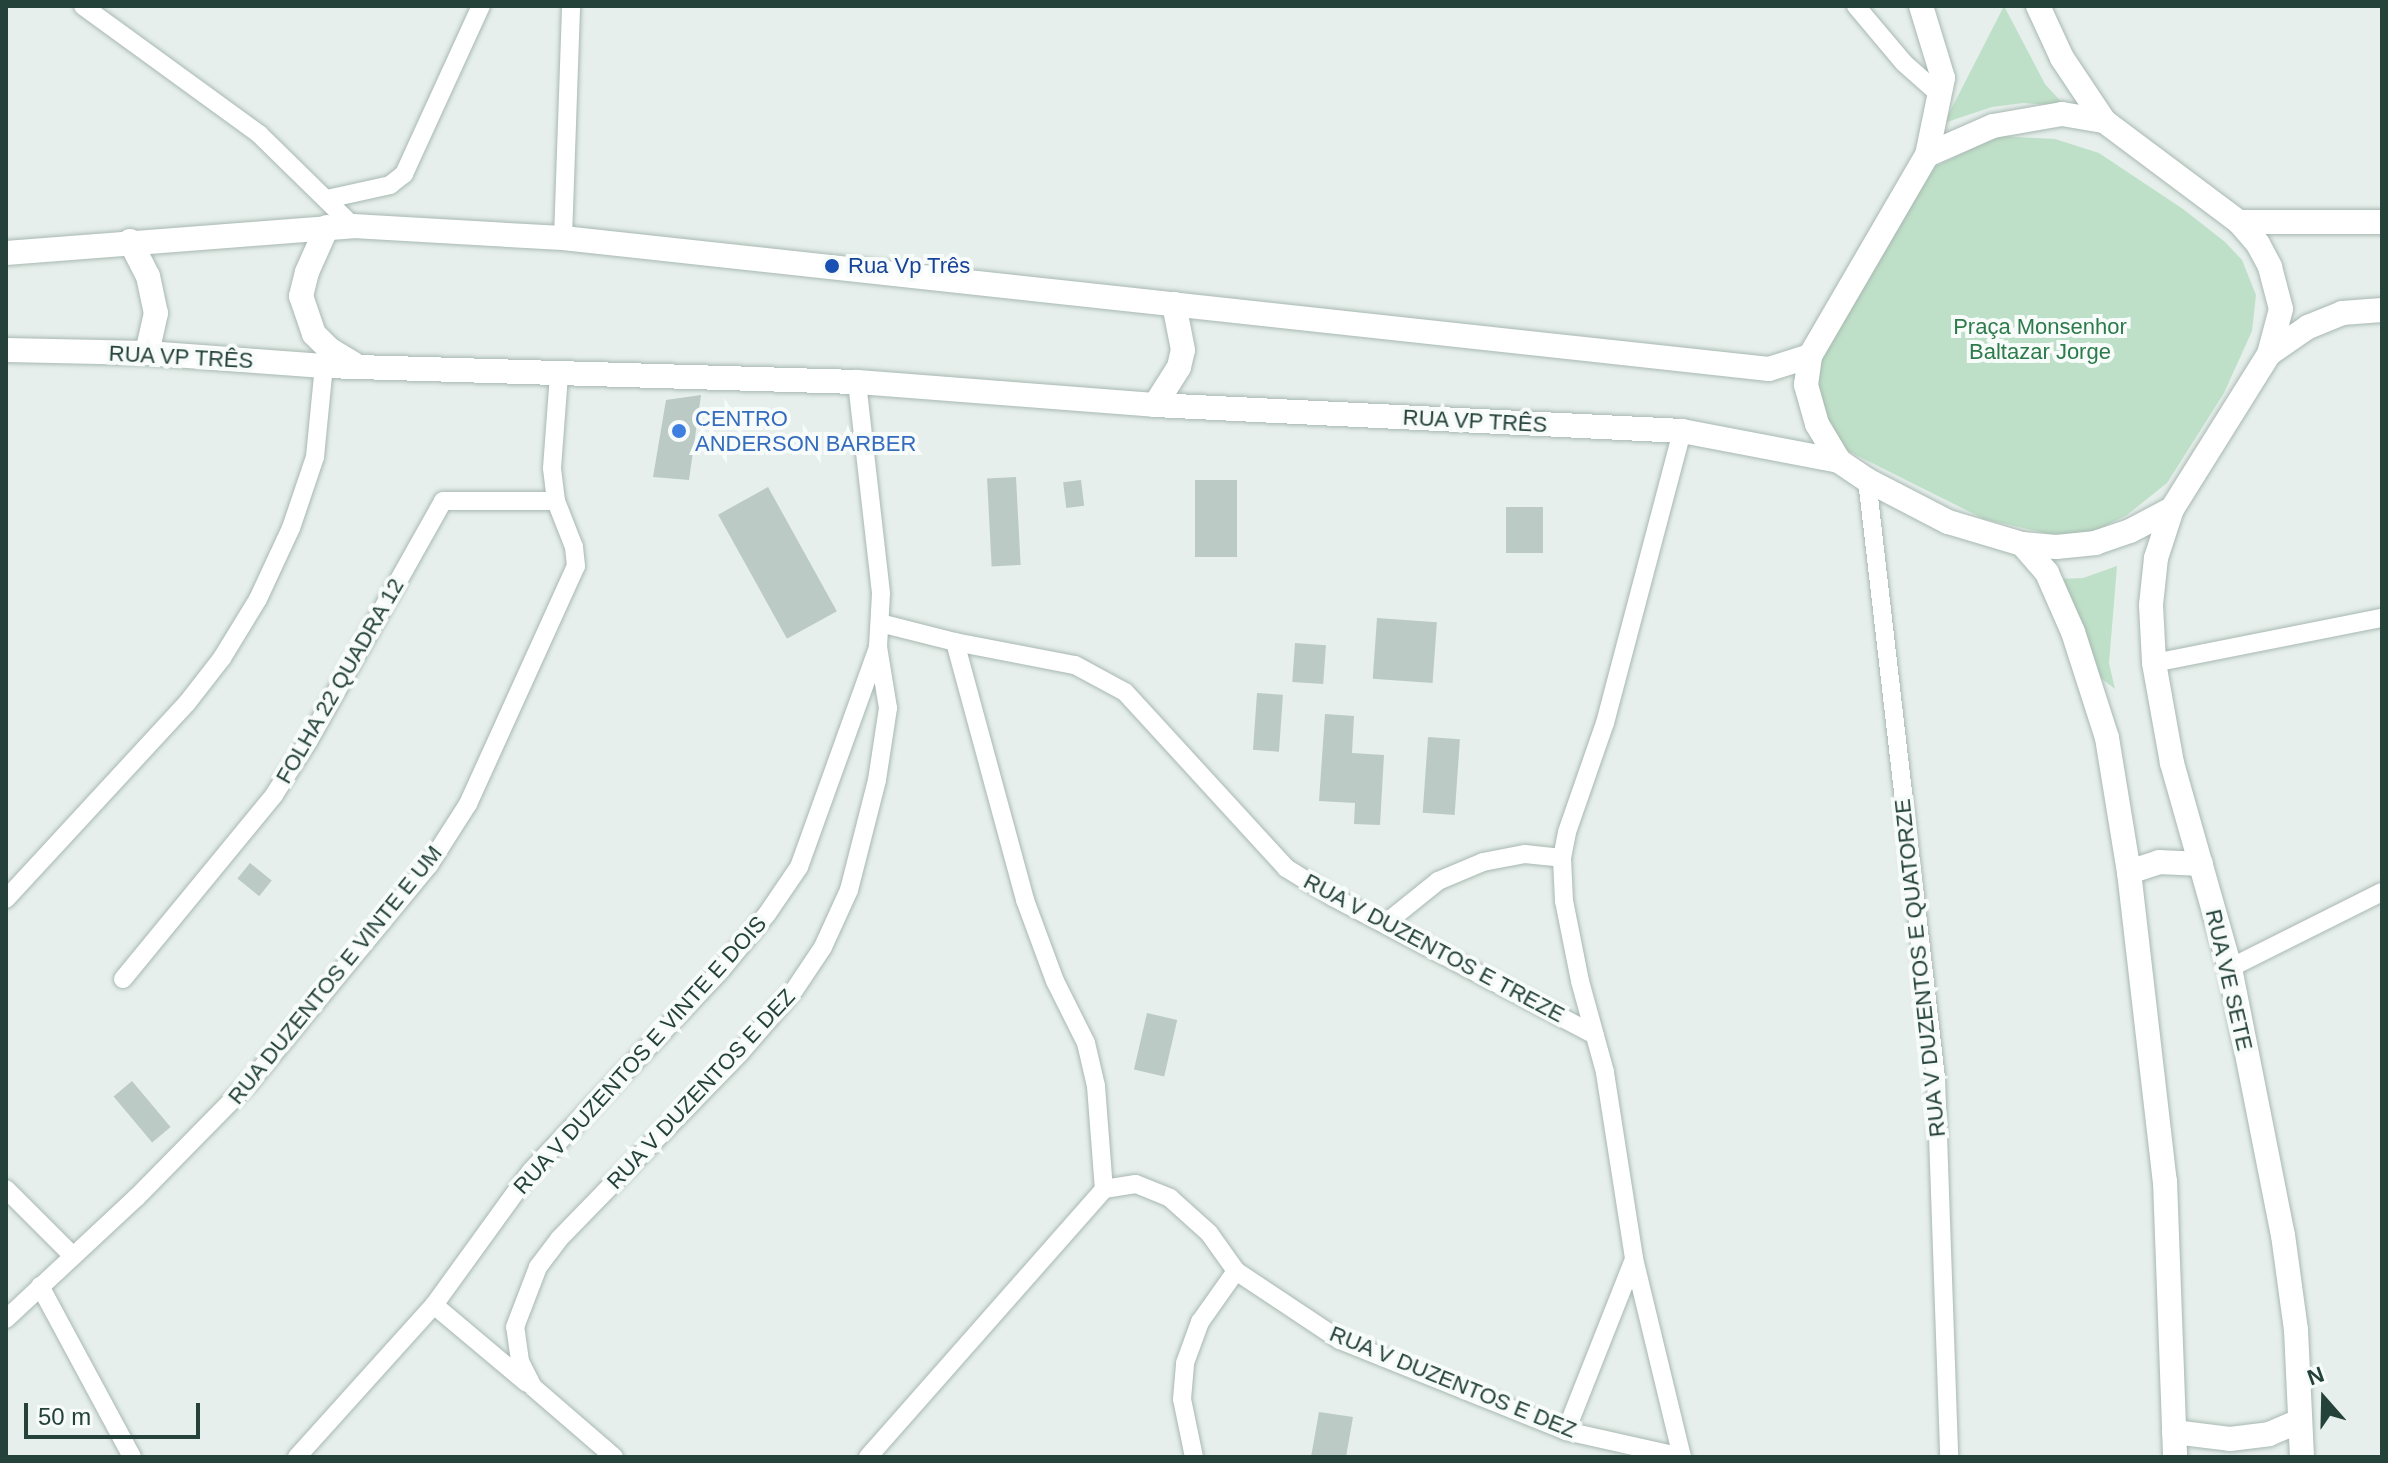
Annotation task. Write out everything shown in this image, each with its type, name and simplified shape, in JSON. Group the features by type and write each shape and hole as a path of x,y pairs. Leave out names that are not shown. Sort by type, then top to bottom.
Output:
{"main road":[{"path":"1921,6 1943,78 1927,155 1810,356 1806,385 1817,424 1839,461 1867,480 1948,522 2022,544 2056,547 2096,543 2130,531 2172,509"},
{"path":"2038,6 2062,58 2104,121 2239,222 2258,244 2270,267 2281,309 2269,354"},
{"path":"1927,155 1993,126 2062,114 2104,121"},
{"path":"2239,222 2382,222"},
{"path":"6,253 353,226 563,238 1769,369 1810,356"},
{"path":"327,227 307,272 301,296 314,334 329,349 356,366"},
{"path":"130,241 148,276 156,313 147,353"},
{"path":"1155,405 1174,377 1183,350 1174,304"},
{"path":"2269,354 2308,327 2342,313 2382,310"},
{"name":"RUA VP TRÊS","path":"6,350 147,353 324,366 857,382 1155,405 1682,431 1839,461"},
{"name":"RUA VE SETE","path":"2269,354 2172,509 2156,558 2151,605 2154,663 2172,763 2230,968 2283,1235 2296,1330 2302,1457"},
{"path":"2022,544 2047,573 2078,647 2107,738 2129,872 2165,1181 2175,1457"},
{"path":"2129,872 2159,862 2201,864"},
{"path":"2174,1432 2230,1439 2269,1434 2299,1421"}],"street":[{"path":"83,6 259,134 353,226"},
{"path":"327,199 390,185 404,174 481,6"},
{"path":"563,238 571,6"},
{"path":"1856,6 1904,63 1939,94"},
{"path":"6,899 187,703 222,658 258,599 291,528 315,457 324,366"},
{"name":"RUA DUZENTOS E VINTE E UM","path":"6,1319 137,1197 250,1082 429,865 468,804 576,566 574,547 556,501 552,468 559,374"},
{"name":"RUA V DUZENTOS E DEZ","path":"614,1457 533,1387 520,1361 515,1327 538,1267 559,1239 740,1053 795,989 823,947 849,890 877,780 888,708 878,647 881,593 857,382"},
{"name":"RUA V DUZENTOS E TREZE","path":"1682,431 1609,709 1567,832 1562,858 1567,914 1612,1111 1634,1258 1682,1457"},
{"name":"RUA V DUZENTOS E QUATORZE","path":"1867,480 1936,1078 1949,1457"},
{"name":"FOLHA 22 QUADRA 12","path":"123,979 274,795 309,740 443,501 556,501"},
{"path":"2154,663 2382,618"},
{"name":"RUA V DUZENTOS E TREZE","path":"880,623 955,642 1075,665 1125,692 1286,868 1333,897 1595,1035"},
{"path":"868,1457 1104,1189 1096,1086 1086,1043 1055,981 1025,900 955,642"},
{"name":"RUA V DUZENTOS E VINTE E DOIS","path":"297,1457 434,1305 531,1171 721,970 775,902 799,867 878,647"},
{"path":"1386,923 1438,881 1483,862 1525,854 1562,858"},
{"path":"2230,968 2382,892"},
{"name":"RUA V DUZENTOS E DEZ","path":"1104,1189 1136,1184 1170,1198 1209,1233 1236,1271 1340,1340 1566,1431 1682,1457"},
{"path":"6,1189 72,1255"},
{"path":"1566,1431 1634,1258"},
{"path":"1194,1457 1182,1399 1185,1363 1200,1322 1236,1271"},
{"path":"40,1286 132,1457"},
{"path":"434,1305 533,1387"}],"green space":[{"path":"2004,6 2045,84 2065,106 2023,103 1992,107 1944,123"},
{"name":"Praça Monsenhor Baltazar Jorge","path":"1999,136 2055,139 2099,153 2183,209 2225,242 2242,260 2256,295 2252,331 2224,393 2167,483 2127,515 2097,530 2066,538 1984,519 1832,443 1814,386 1823,349 1934,167"},
{"path":"2117,566 2109,663 2115,689 2097,675 2059,579 2083,578"}],"building":[{"path":"701,395 689,480 653,477 666,400"},
{"path":"1016,477 1021,565 992,566 987,479"},
{"path":"1081,480 1084,506 1066,508 1063,482"},
{"path":"1195,480 1237,480 1237,557 1195,557"},
{"path":"768,487 837,611 787,639 718,515"},
{"path":"1506,507 1543,507 1543,553 1506,553"},
{"path":"1377,618 1437,622 1433,683 1373,679"},
{"path":"1295,643 1326,645 1323,684 1292,682"},
{"path":"1257,693 1283,695 1279,752 1253,750"},
{"path":"1325,714 1354,716 1352,753 1384,755 1380,825 1354,824 1355,803 1319,801"},
{"path":"1428,737 1460,739 1455,815 1423,813"},
{"path":"250,863 272,881 259,896 237,879"},
{"path":"1147,1013 1177,1020 1164,1076 1134,1070"},
{"path":"132,1081 171,1127 152,1142 114,1096"},
{"path":"1319,1412 1353,1417 1346,1457 1311,1457"}],"place":[{"name":"Rua Vp Três","path":"832,266"},
{"name":"CENTRO ANDERSON BARBER","path":"679,431"}]}
